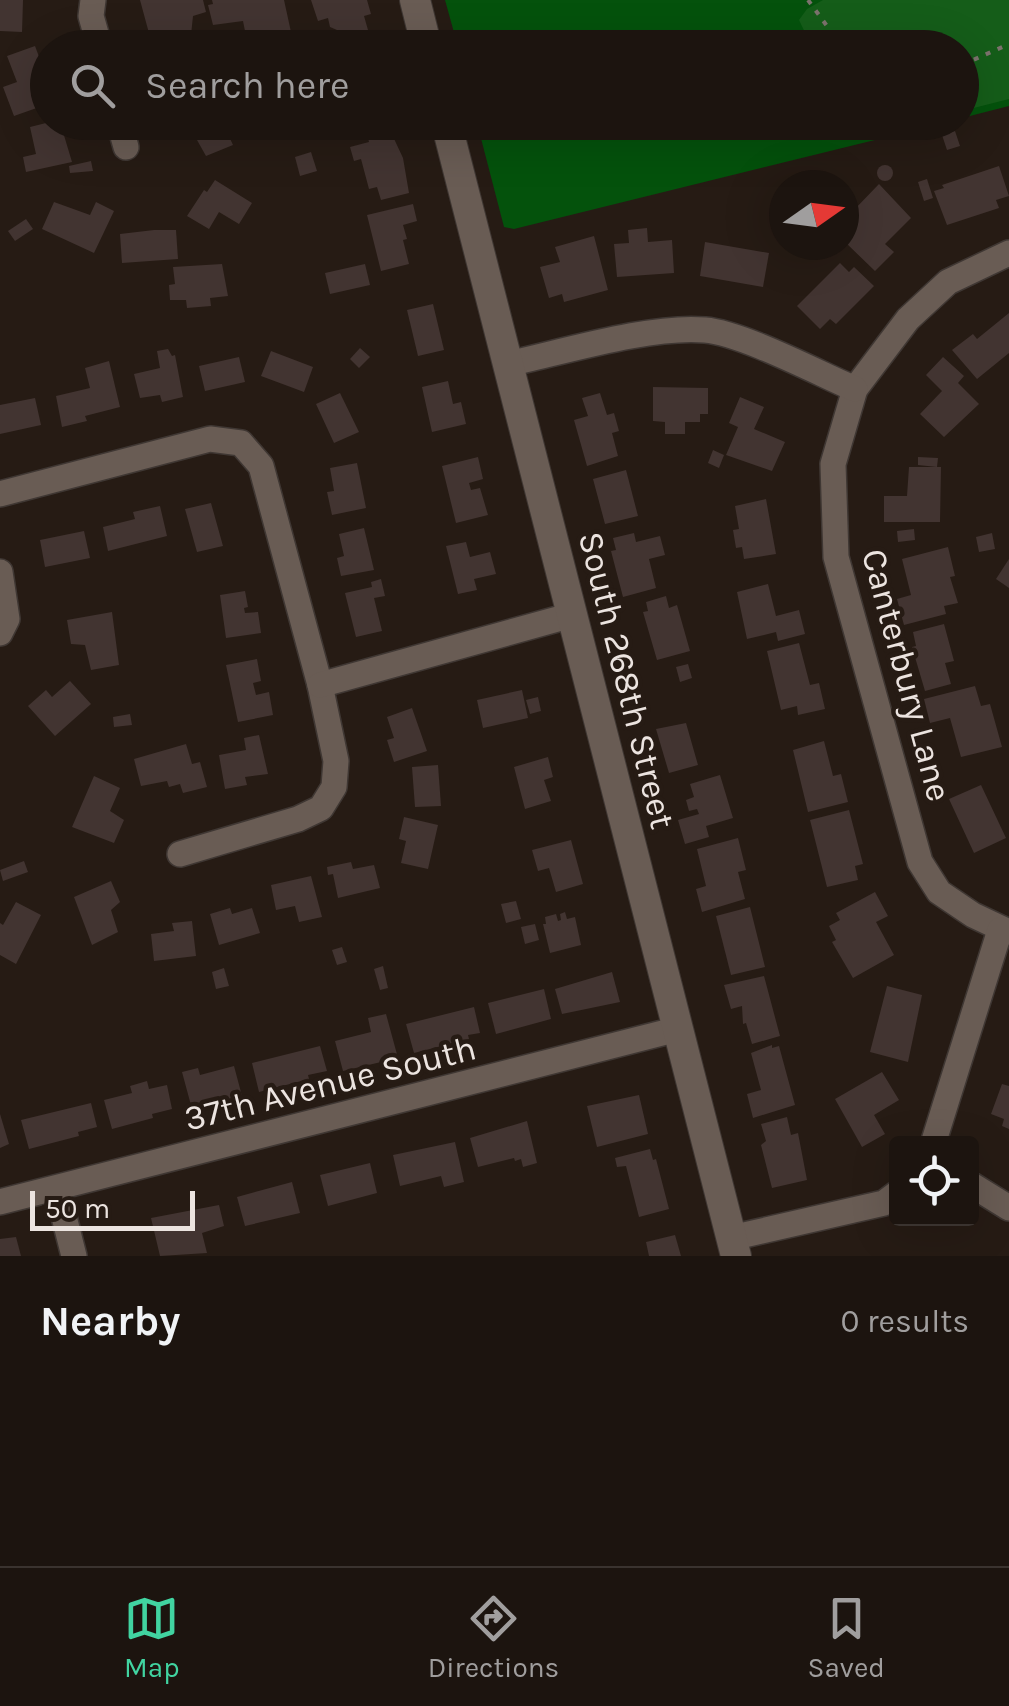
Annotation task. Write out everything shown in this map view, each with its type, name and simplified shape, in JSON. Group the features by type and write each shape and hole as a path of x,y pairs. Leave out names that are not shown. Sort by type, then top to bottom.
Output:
{"street":[{"path":"93,0 91,16 95,30"},
{"path":"415,0 422,30"},
{"name":"South 268th Street","path":"451,140 733,1247"},
{"path":"508,364 668,330 707,330 734,337 855,389 908,319 948,282 1009,253"},
{"name":"Canterbury Lane","path":"855,389 832,464 836,557 920,862 940,892 1005,931"},
{"path":"0,494 210,439 242,443 260,466 320,685 336,762 334,787 321,808 298,819 180,854"},
{"path":"0,572 7,619 0,633"},
{"path":"320,685 572,615"},
{"path":"936,1136 1005,931"},
{"name":"37th Avenue South","path":"0,1202 678,1030"},
{"path":"57,1189 74,1256"},
{"path":"979,1189 1009,1208"},
{"path":"733,1247 889,1199"}],"path":[{"path":"808,0 830,30"},
{"path":"979,57 1009,44"}],"green space":[{"path":"445,0 1009,0 1009,106 979,114 979,30 453,30"},
{"path":"823,0 1009,0 1009,99 979,107 979,30 804,30 799,20 807,9"},
{"path":"481,140 875,140 514,229 504,227"}],"building":[{"path":"0,0 23,0 22,32 0,31"},
{"path":"140,0 203,0 206,12 193,16 192,30 148,30"},
{"path":"212,0 284,0 291,30 245,30 243,21 213,25 208,5 213,4"},
{"path":"311,0 367,0 371,14 364,16 368,30 337,30 330,27 328,18 318,21"},
{"path":"30,48 30,110 14,116 3,87 17,82 7,56"},
{"path":"33,140 65,140 72,162 26,172 23,157 36,154"},
{"path":"197,140 231,140 233,145 206,156"},
{"path":"395,140 403,158 409,193 381,200 377,187 369,189 361,159 354,161 350,147"},
{"path":"944,140 958,140 960,146 947,150"},
{"path":"311,152 317,171 300,176 295,157"},
{"path":"91,161 93,171 70,173 69,166"},
{"path":"885,165 893,173 885,181 877,173"},
{"path":"999,166 1009,196 996,200 999,208 947,225 934,191"},
{"path":"927,179 933,198 924,201 918,182"},
{"path":"215,180 252,203 239,224 219,212 209,229 187,216"},
{"path":"879,184 911,218 885,244 894,252 875,271 859,256 859,205"},
{"path":"54,202 90,215 96,202 114,211 94,253 42,229"},
{"path":"413,204 417,221 403,225 409,264 381,271 367,215"},
{"path":"26,219 33,229 15,241 8,231"},
{"path":"647,228 648,242 672,240 674,273 617,277 614,244 629,243 628,230"},
{"path":"176,230 178,259 122,263 120,234"},
{"path":"594,236 608,290 564,302 562,294 549,298 540,267 560,262 555,247"},
{"path":"705,242 769,253 763,287 700,276"},
{"path":"840,263 849,272 854,267 874,286 836,324 830,319 820,329 797,306"},
{"path":"222,264 228,296 210,298 211,306 187,308 186,300 170,300 169,285 175,284 173,267"},
{"path":"365,264 370,285 330,294 325,273"},
{"path":"433,304 444,350 418,356 407,310"},
{"path":"1009,313 1009,353 977,379 952,350 973,334 977,339"},
{"path":"360,348 370,357 359,368 350,359"},
{"path":"168,349 175,355 183,397 162,402 160,395 140,398 134,374 160,368 157,351"},
{"path":"271,351 313,367 304,392 261,376"},
{"path":"239,357 245,382 205,391 199,366"},
{"path":"943,357 964,376 958,383 979,404 944,437 920,414 942,391 926,375"},
{"path":"109,361 120,407 62,427 56,396 90,388 85,368"},
{"path":"448,381 453,404 461,402 466,424 432,432 422,387"},
{"path":"653,387 708,388 708,414 700,414 700,422 685,422 685,434 665,434 665,422 653,421"},
{"path":"340,393 359,432 334,443 316,404"},
{"path":"600,393 607,415 614,413 619,431 612,433 618,456 587,466 574,420 588,416 582,398"},
{"path":"740,397 764,407 754,429 785,442 772,471 726,455 738,427 729,423"},
{"path":"35,398 41,425 0,434 0,405"},
{"path":"713,450 724,455 719,468 708,463"},
{"path":"478,457 483,479 469,483 471,490 480,488 488,515 456,523 442,466"},
{"path":"918,457 938,458 937,467 918,465"},
{"path":"357,463 366,508 332,515 327,492 334,491 330,468"},
{"path":"909,467 941,467 940,522 884,522 884,496 907,496"},
{"path":"626,470 638,516 605,524 593,479"},
{"path":"766,499 776,554 744,559 742,547 736,548 733,530 739,529 735,506"},
{"path":"211,503 223,546 197,552 185,509"},
{"path":"160,506 167,536 108,551 103,527 135,519 133,512"},
{"path":"364,528 374,570 341,576 337,558 344,556 339,534"},
{"path":"914,529 915,540 898,542 897,531"},
{"path":"84,531 90,558 45,567 40,540"},
{"path":"634,533 636,542 660,536 665,555 649,559 656,588 623,597 611,551 616,550 613,538"},
{"path":"992,533 995,549 979,552 976,537"},
{"path":"466,542 470,557 490,552 496,574 474,579 477,590 458,594 446,546"},
{"path":"948,547 955,576 950,577 958,603 944,606 946,614 904,625 897,599 911,595 902,559"},
{"path":"1009,559 1009,588 996,579"},
{"path":"381,579 385,596 374,598 382,631 356,637 345,593 372,587 371,582"},
{"path":"768,584 776,616 799,610 805,634 778,641 776,632 747,639 737,592"},
{"path":"245,591 245,613 258,612 261,633 226,638 220,595"},
{"path":"666,596 669,608 677,605 690,651 657,660 643,612 648,611 646,602"},
{"path":"112,612 119,665 91,670 85,645 71,644 67,620"},
{"path":"944,624 954,661 945,663 951,684 925,691 912,647 916,646 913,632"},
{"path":"799,643 810,685 819,683 825,709 798,715 797,706 781,710 767,651"},
{"path":"257,659 261,681 253,683 256,695 269,692 273,715 238,722 226,665"},
{"path":"688,664 692,678 680,682 676,667"},
{"path":"70,681 91,704 55,736 28,706 46,690 52,697"},
{"path":"975,686 981,706 990,704 1002,747 961,757 950,718 930,723 924,699"},
{"path":"522,690 528,718 483,728 477,700"},
{"path":"538,697 541,711 530,714 526,700"},
{"path":"412,708 427,751 394,762 387,740 394,738 387,717"},
{"path":"130,714 132,725 114,727 113,717"},
{"path":"686,723 698,765 669,773 656,729"},
{"path":"259,735 268,774 245,777 247,785 225,789 219,755 246,750 244,738"},
{"path":"824,741 833,776 841,774 848,802 808,812 793,750"},
{"path":"186,744 192,764 200,762 207,787 183,793 180,784 169,787 167,781 141,786 134,759"},
{"path":"548,757 553,777 544,780 551,801 525,809 514,767"},
{"path":"438,765 441,806 415,807 412,767"},
{"path":"720,775 733,818 706,826 709,837 685,844 678,820 699,814 697,809 689,811 686,800 694,797 690,784"},
{"path":"94,776 120,788 110,811 124,820 114,843 72,827"},
{"path":"981,785 1006,838 974,853 949,799"},
{"path":"849,810 863,864 855,866 858,880 827,887 810,820"},
{"path":"404,817 438,825 428,869 401,863 406,841 399,839"},
{"path":"738,838 746,870 738,872 745,899 702,912 696,889 706,886 697,849"},
{"path":"571,840 583,884 556,892 549,868 538,871 532,850"},
{"path":"24,861 28,872 3,881 0,870"},
{"path":"351,862 353,869 374,865 380,888 338,898 333,874 328,875 327,867"},
{"path":"311,876 322,917 299,922 295,906 276,910 271,885"},
{"path":"111,881 120,902 111,910 118,932 92,945 74,897"},
{"path":"875,892 888,916 876,922 894,955 853,978 832,942 836,940 829,926 840,920 836,913"},
{"path":"516,901 521,919 506,923 501,904"},
{"path":"16,902 41,915 16,964 0,955 0,923 3,925"},
{"path":"750,907 765,967 731,975 716,916"},
{"path":"230,908 232,914 252,908 260,933 219,945 210,914"},
{"path":"565,912 567,919 575,917 581,945 550,953 545,917 556,914 558,921"},
{"path":"192,921 196,956 154,961 151,934 174,931 172,923"},
{"path":"535,924 539,940 525,944 521,927"},
{"path":"342,947 347,962 337,965 332,950"},
{"path":"383,966 388,988 380,990 374,969"},
{"path":"224,968 229,986 216,989 212,972"},
{"path":"612,972 620,1002 562,1014 555,989"},
{"path":"764,976 780,1036 752,1044 746,1023 743,1024 742,1006 731,1009 724,985"},
{"path":"887,986 922,995 908,1062 870,1052"},
{"path":"544,989 551,1019 496,1034 488,1003"},
{"path":"474,1007 480,1033 414,1053 406,1024"},
{"path":"386,1014 398,1058 343,1071 335,1041 371,1032 368,1018"},
{"path":"320,1046 327,1071 259,1092 252,1063"},
{"path":"779,1046 795,1105 753,1118 747,1094 761,1090 751,1053"},
{"path":"234,1066 242,1096 192,1109 182,1072 198,1068 200,1075"},
{"path":"882,1072 899,1100 874,1115 885,1134 862,1147 835,1099"},
{"path":"147,1081 149,1089 167,1085 172,1109 112,1129 104,1100 132,1093 130,1086"},
{"path":"1002,1084 1009,1086 1009,1129 1002,1126 1004,1119 991,1114"},
{"path":"639,1095 648,1134 597,1147 587,1106"},
{"path":"91,1103 97,1127 78,1132 79,1136 29,1149 21,1120"},
{"path":"0,1114 9,1144 0,1148"},
{"path":"787,1117 791,1135 798,1133 807,1180 772,1188 761,1145 766,1141 761,1124"},
{"path":"527,1121 537,1163 523,1167 521,1159 514,1158 478,1167 470,1138"},
{"path":"455,1142 464,1182 444,1187 441,1176 400,1186 393,1155"},
{"path":"650,1149 669,1209 639,1217 626,1166 617,1167 615,1158"},
{"path":"370,1163 377,1193 328,1206 320,1175"},
{"path":"292,1182 300,1213 245,1226 237,1197"},
{"path":"219,1205 224,1226 202,1233 207,1253 160,1256 151,1218"},
{"path":"675,1235 681,1256 649,1256 646,1242"},
{"path":"16,1237 21,1256 0,1256 0,1239"}]}
